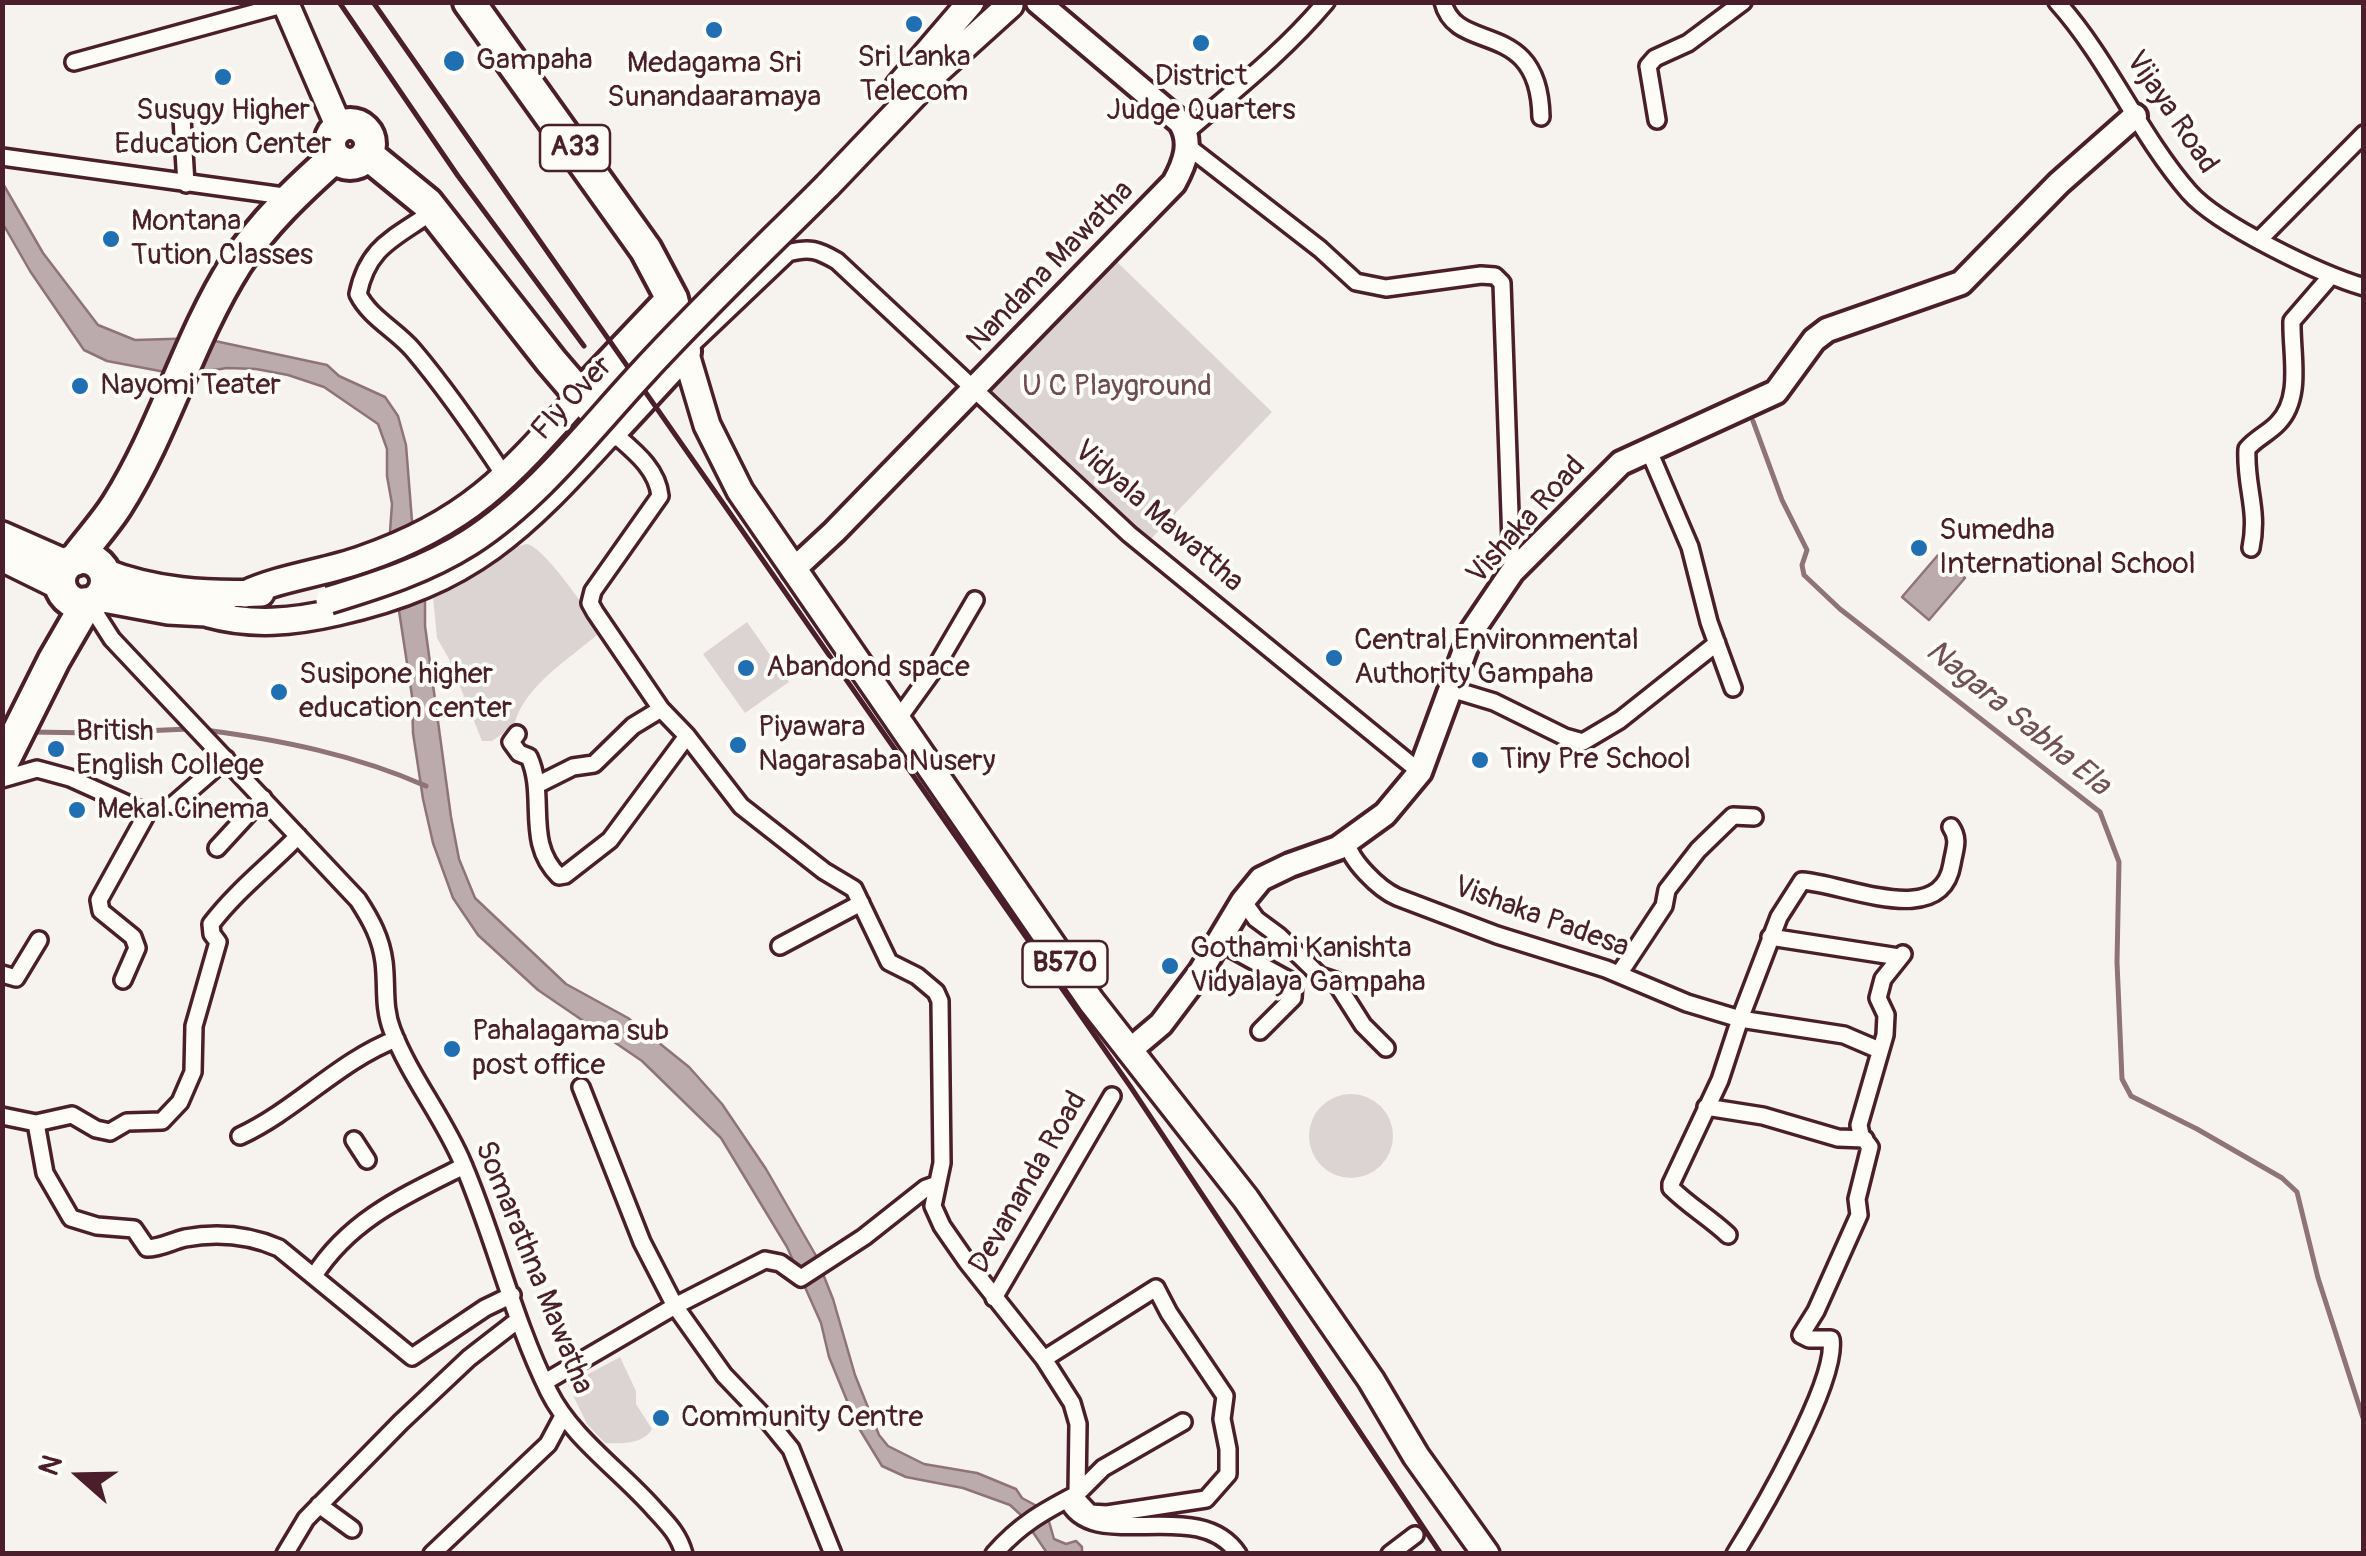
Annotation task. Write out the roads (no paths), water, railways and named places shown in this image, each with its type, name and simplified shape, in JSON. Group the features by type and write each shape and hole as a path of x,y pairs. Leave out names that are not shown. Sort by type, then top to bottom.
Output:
{"highway":[{"name":"A33","path":"469,2 627,220 672,299 684,351"},
{"path":"2,764 54,660 116,506 181,375 199,328 255,238 354,124 365,130 370,142 367,154 403,180 434,211 611,431 684,351"},
{"path":"580,396 672,299"}],"main road":[{"path":"855,145 971,2"},
{"path":"286,3 337,142"},
{"path":"855,145 1010,4"},
{"name":"Fly Over","path":"327,592 428,565 495,524 538,485 855,145"},
{"name":"B570","path":"684,351 697,398 721,457 793,570 1129,1050 1246,1199 1372,1380 1416,1456 1486,1554"},
{"path":"244,594 384,552 460,515 506,478 580,396"},
{"path":"2,558 150,609 210,614 254,623 388,600 433,583 507,538 611,431"},
{"path":"2,535 83,584 244,594 327,592"},
{"path":"210,614 268,610 327,592"}],"street":[{"path":"1038,2 1180,122 1186,139 1356,282 1386,288 1481,275 1494,276 1502,283 1512,572"},
{"path":"1186,139 1298,35 1326,2"},
{"path":"1443,2 1446,14 1462,28 1520,54 1531,67 1541,98 1541,117"},
{"path":"1658,120 1648,66 1654,58 1688,43 1744,2"},
{"name":"Vijaya Road","path":"2057,2 2114,78 2135,116 2190,192 2212,213 2330,277 2364,287"},
{"path":"74,62 286,3"},
{"name":"Vishaka Road","path":"1129,1050 1160,1024 1244,900 1269,874 1338,848 1384,814 1420,772 1472,631 1512,572 1620,463 1776,392 1814,340 1827,330 1961,282 2059,183 2135,116"},
{"path":"182,118 186,184"},
{"path":"2260,239 2364,134"},
{"name":"Nandana Mawatha","path":"793,570 1174,183 1186,162 1186,139"},
{"path":"2,157 292,197"},
{"path":"434,211 385,242 368,262 358,294 410,346 506,478"},
{"name":"Vidyala Mawattha","path":"684,351 788,253 806,248 818,250 837,262 1129,534 1420,772"},
{"path":"2250,548 2255,525 2246,473 2247,449 2276,426 2290,408 2294,384 2292,322 2330,277"},
{"path":"611,431 643,460 659,484 660,496 593,591 590,602 662,709 688,736 740,806 854,888 889,962 918,976 936,992 940,1001 943,1132 942,1163 933,1206 942,1226 1072,1403 1078,1424 1073,1496 1081,1538"},
{"path":"1649,451 1690,547 1733,688"},
{"name":"Somarathna Mawatha","path":"83,584 112,639 358,900 378,932 386,1014 464,1166 518,1320 545,1382 563,1416 630,1480 680,1538 684,1554"},
{"path":"896,722 975,600"},
{"path":"1451,689 1494,702 1583,742 1620,720 1717,644"},
{"path":"537,785 574,767 594,764 633,726 662,709"},
{"path":"517,734 512,742 519,753 529,757 537,785 540,848 559,876 610,840 688,736"},
{"path":"173,805 226,759"},
{"path":"2,779 37,768 70,778 141,810 144,817 99,900 101,911 133,937 137,948 123,980"},
{"path":"217,848 263,798"},
{"path":"1619,974 1664,906 1667,890 1698,850 1733,816 1754,817"},
{"path":"1728,1234 1671,1188 1720,1080 1770,937 1802,881 1906,900 1926,899 1942,891 1951,877 1957,841 1951,827"},
{"path":"2,1116 36,1123 72,1115 110,1132 127,1122 162,1120 173,1112 193,1072 194,1026 218,942 211,924 246,882 268,868 298,836"},
{"name":"Vishaka Padesa","path":"1347,841 1350,854 1385,892 1497,935 1619,974 1686,1003 1740,1019 1844,1035 1880,1050"},
{"path":"1244,900 1256,919 1320,976 1335,981 1363,1025 1386,1048"},
{"path":"780,946 861,903"},
{"path":"1735,1554 1773,1491 1828,1366 1831,1339 1801,1337 1859,1215 1857,1200 1870,1147 1860,1135 1859,1124 1878,1068 1886,1022 1878,998 1883,979 1901,956 1770,937"},
{"path":"2,974 16,978 39,940"},
{"path":"1219,942 1294,982 1293,998 1260,1030"},
{"path":"240,1136 284,1112 349,1064 396,1039"},
{"path":"581,1087 642,1242 675,1306 724,1375 791,1449 833,1554"},
{"name":"Devananda Road","path":"994,1298 1112,1096"},
{"path":"1706,1107 1763,1116 1838,1138 1865,1139"},
{"path":"36,1123 45,1173 71,1218 114,1228 134,1228 147,1248 184,1238 254,1237 279,1248 412,1357 486,1308 512,1296"},
{"path":"354,1140 368,1160"},
{"path":"314,1276 344,1238 376,1210 464,1166"},
{"path":"545,1382 675,1306 765,1260 780,1263 801,1278 937,1184"},
{"path":"1044,1360 1156,1288 1225,1396 1222,1419 1228,1474 1206,1499 1106,1514 1090,1513 1073,1496"},
{"path":"285,1554 296,1532 320,1505 458,1368 518,1320"},
{"path":"432,1554 548,1444 563,1416"},
{"path":"994,1554 1018,1528 1045,1508 1073,1496 1103,1468 1183,1422"},
{"path":"320,1505 352,1529"},
{"path":"1390,1554 1414,1535"},
{"path":"1162,1544 1198,1538 1221,1540 1234,1546 1238,1554"}],"waterway":[{"name":"Nagara Sabha Ela","path":"1753,421 1782,500 1807,550 1802,565 1804,575 1840,609 2100,812 2119,862 2117,962 2122,1079 2131,1096 2282,1178 2297,1192 2318,1278 2364,1421"},
{"path":"31,732 189,729"},
{"path":"205,730 318,750 426,786"}],"railway":[{"path":"339,2 458,176 584,346"},
{"path":"373,2 1130,1086 1441,1554"}],"place":[{"name":"Sri Lanka Telecom","path":"914,24"},
{"name":"Medagama Sri Sunandaaramaya","path":"714,30"},
{"name":"District Judge Quarters","path":"1201,43"},
{"name":"Gampaha","path":"454,61"},
{"name":"Susugy Higher Education Center","path":"223,77"},
{"name":"Montana Tution Classes","path":"111,239"},
{"name":"Nayomi Teater","path":"80,386"},
{"name":"Sumedha International School","path":"1919,548"},
{"name":"Central Environmental Authority Gampaha","path":"1334,658"},
{"name":"Abandond space","path":"746,668"},
{"name":"Susipone higher education center","path":"279,692"},
{"name":"Piyawara Nagarasaba Nusery","path":"738,745"},
{"name":"British English College","path":"56,749"},
{"name":"Tiny Pre School","path":"1480,760"},
{"name":"Mekal Cinema","path":"77,810"},
{"name":"Gothami Kanishta Vidyalaya Gampaha","path":"1170,966"},
{"name":"Pahalagama sub post office","path":"452,1049"},
{"name":"Community Centre","path":"661,1418"}],"park label":[{"name":"U C Playground","path":"1117,387"}]}
